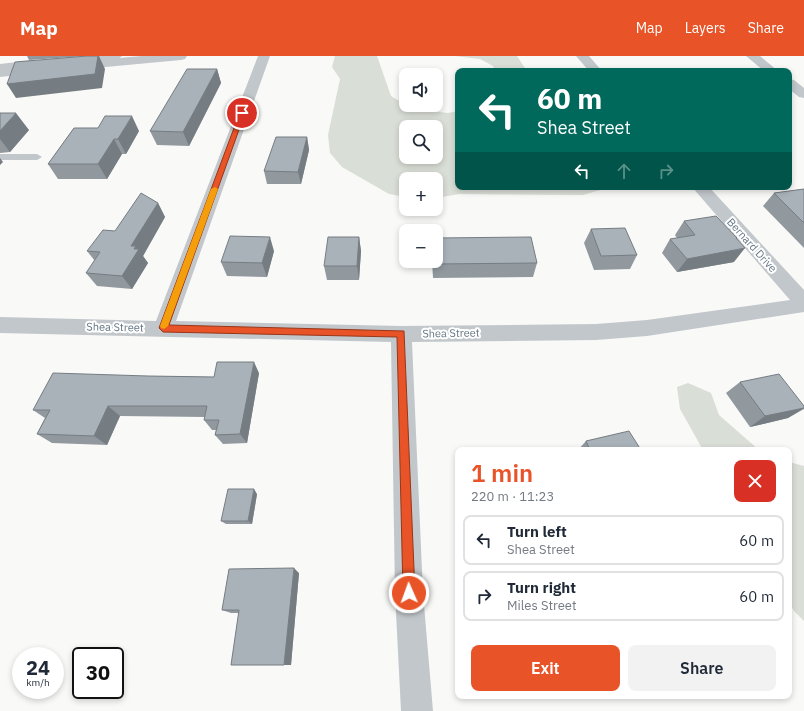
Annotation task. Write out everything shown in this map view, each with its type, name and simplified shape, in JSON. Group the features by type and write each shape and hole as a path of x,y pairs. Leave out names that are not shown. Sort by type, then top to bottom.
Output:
{"street":[{"path":"0,73 57,65 181,56"},
{"path":"163,328 264,56"},
{"path":"582,56 593,68"},
{"path":"752,56 768,68"},
{"path":"792,85 804,94"},
{"name":"Bernard Drive","path":"703,190 804,304"},
{"name":"Shea Street","path":"0,325 401,334 596,332 647,328 804,304"},
{"path":"401,334 409,593 416,711"}],"lane":[{"path":"0,67 57,65 118,56"},
{"path":"0,157 37,157"}],"shaded area":[{"path":"335,56 377,56 391,96 399,101 399,112 448,113 455,112 455,190 600,190 583,195 459,194 443,197 443,172 399,172 399,196 389,194 342,167 330,153 328,135 340,79 332,67"},
{"path":"455,56 517,56 525,68 494,68 493,66 480,59"},
{"path":"688,383 711,393 719,415 756,447 701,447 680,409 677,387"},
{"path":"792,463 804,466 804,621 792,607"}],"building":[{"path":"98,56 95,74 7,84 15,62"},
{"path":"187,69 217,69 183,132 150,131"},
{"path":"0,113 16,113 0,131"},
{"path":"105,116 132,116 118,139 114,139 98,164 48,164 74,128 98,128"},
{"path":"276,137 307,137 298,172 264,171"},
{"path":"804,189 804,223 774,193"},
{"path":"141,193 158,203 131,246 136,246 134,249 139,249 122,276 86,273 100,252 87,251 103,230 115,231"},
{"path":"716,216 745,248 687,259 670,239 695,235 684,221"},
{"path":"625,228 637,255 601,256 591,229"},
{"path":"230,236 270,237 262,263 221,262"},
{"path":"328,237 359,237 357,266 324,266"},
{"path":"531,237 537,263 443,264 443,238"},
{"path":"217,362 254,362 240,434 215,435 219,420 204,420 207,406 108,406 94,436 37,434 50,410 33,410 53,373 214,377"},
{"path":"779,374 804,408 765,416 740,382"},
{"path":"629,431 639,447 589,447 586,441"},
{"path":"228,489 254,489 248,521 221,521"},
{"path":"294,568 284,665 231,665 239,610 222,610 229,569"}],"slow traffic":[{"path":"164,326 215,189"}],"route":[{"path":"242,113 163,328 401,334 409,593"}]}
